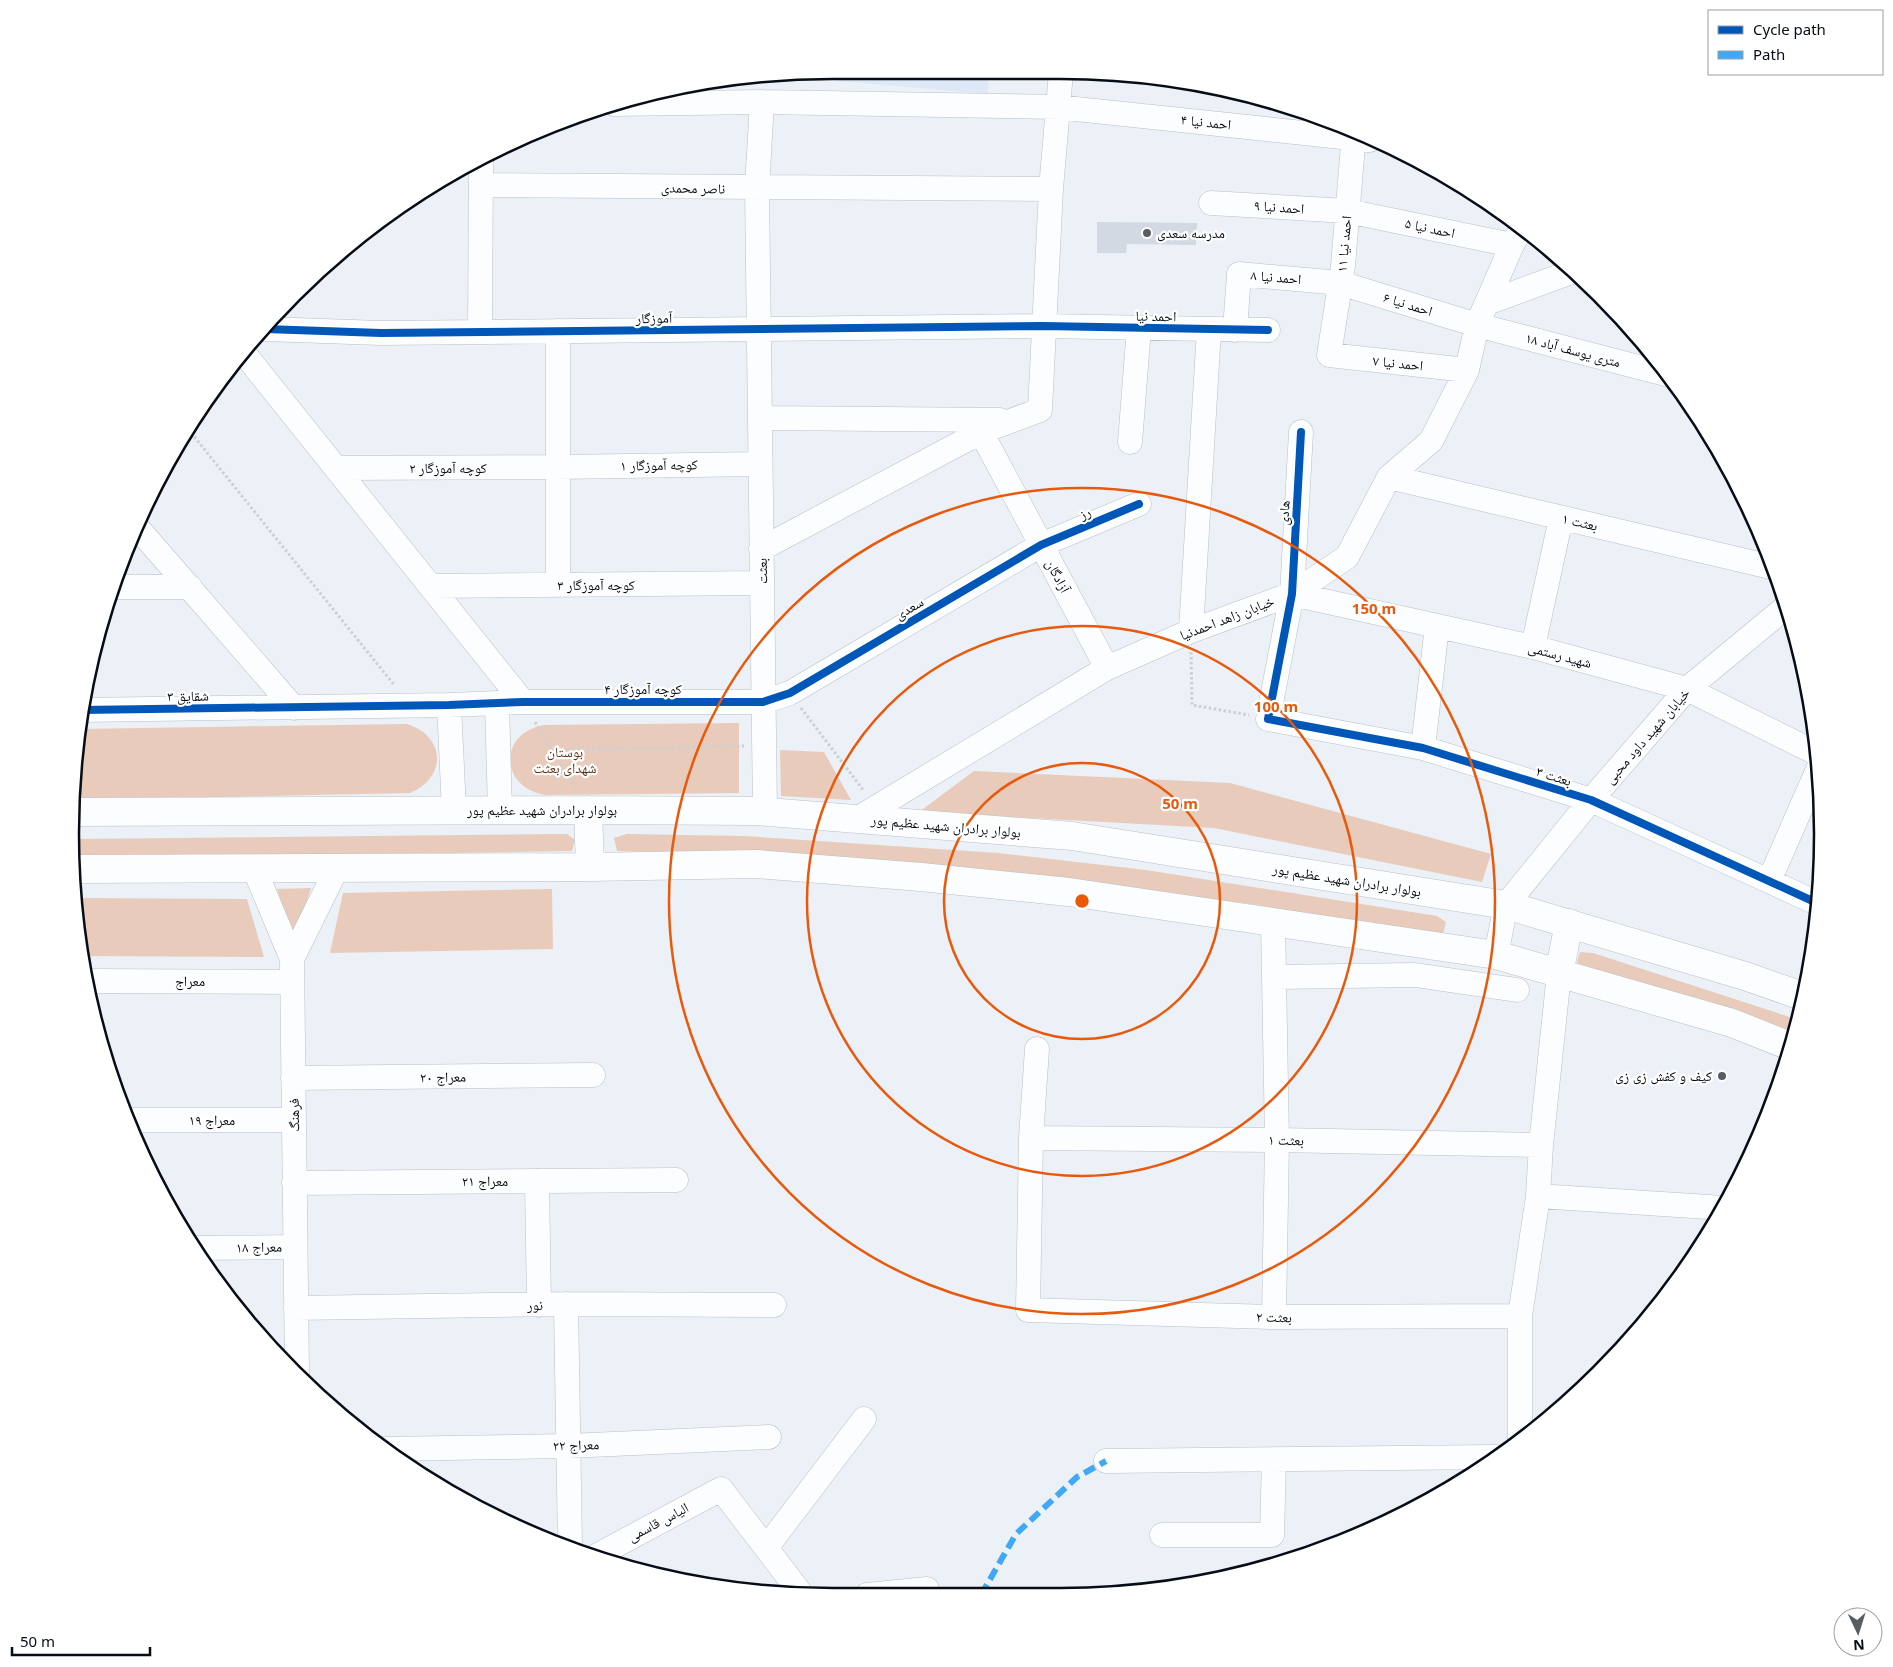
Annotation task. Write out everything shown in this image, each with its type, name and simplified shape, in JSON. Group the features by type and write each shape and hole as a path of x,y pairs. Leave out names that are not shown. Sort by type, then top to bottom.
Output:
{"main road":[{"name":"بولوار برادران شهید عظیم‌ پور","path":"79,812 588,810 866,814 1072,836 1506,906 1745,976 1797,994"},
{"path":"588,810 590,867"},
{"path":"80,869 590,867 756,864 921,877 1069,892 1496,955 1732,1023 1784,1044"},
{"path":"1559,974 1569,923"}],"street":[{"path":"761,549 981,432 1040,410 1051,189 1061,79"},
{"name":"احمد نیا ۴","path":"640,104 762,102 1057,107 1348,136"},
{"name":"بعثت","path":"762,102 758,188 758,330 765,812"},
{"name":"احمد نیا ۱۱","path":"1329,355 1343,266 1347,211 1358,141"},
{"name":"ناصر محمدی","path":"478,168 480,332"},
{"name":"ناصر محمدی","path":"479,168 758,188 1051,189"},
{"name":"احمد نیا ۹","path":"1211,202 1347,211"},
{"name":"احمد نیا ۵","path":"1347,211 1516,237"},
{"name":"خیابان زاهد احمدنیا","path":"866,814 1107,668 1191,631 1292,594 1347,557 1389,477 1430,441 1467,370 1477,325 1516,237"},
{"name":"احمد نیا ۸","path":"1235,330 1238,274 1340,284"},
{"path":"1487,303 1566,274"},
{"name":"احمد نیا ۶","path":"1340,284 1477,325"},
{"name":"۱۸ متری یوسف آباد","path":"1477,325 1656,372"},
{"name":"آموزگار","path":"272,329 381,333 1043,326"},
{"name":"احمد نیا","path":"1043,326 1268,330"},
{"path":"1130,442 1139,328"},
{"path":"1191,631 1209,329"},
{"path":"558,332 558,585"},
{"name":"احمد نیا ۷","path":"1329,355 1467,370"},
{"path":"248,358 523,702"},
{"path":"760,418 1012,420"},
{"name":"آزادگان","path":"981,432 1107,668"},
{"name":"هادی","path":"1268,719 1292,594 1301,432"},
{"name":"کوچه آموزگار ۱","path":"558,467 760,464"},
{"name":"کوچه آموزگار ۲","path":"337,468 558,467"},
{"name":"بعثت ۱","path":"1389,477 1765,566"},
{"name":"رز","path":"1042,545 1139,504"},
{"path":"1533,647 1561,518"},
{"path":"142,533 294,708"},
{"name":"سعدی","path":"763,702 790,693 1042,545"},
{"name":"کوچه آموزگار ۳","path":"430,586 762,584"},
{"path":"120,587 190,587"},
{"name":"شهید رستمی","path":"1292,594 1533,647 1687,689 1810,751"},
{"name":"خیابان شهید داود محبی","path":"1506,906 1591,800 1687,689 1781,612"},
{"path":"1423,748 1437,626"},
{"name":"کوچه آموزگار ۴","path":"411,706 523,702 763,702"},
{"path":"496,703 500,810"},
{"path":"449,705 454,810"},
{"name":"شقایق ۳","path":"89,710 411,706"},
{"name":"بعثت ۳","path":"1268,719 1423,748 1591,800 1811,900"},
{"path":"1769,881 1813,781"},
{"path":"254,868 292,958"},
{"name":"فرهنگ","path":"296,1363 292,958 337,868"},
{"path":"1496,955 1506,906"},
{"path":"1273,921 1277,1140 1274,1318"},
{"path":"1520,1431 1520,1316 1538,1196 1541,1145 1559,974"},
{"path":"1274,977 1415,976 1517,990"},
{"name":"معراج","path":"93,981 292,982"},
{"path":"1030,1138 1037,1049"},
{"name":"معراج ۲۰","path":"293,1078 593,1075"},
{"name":"معراج ۱۹","path":"135,1120 294,1120"},
{"name":"بعثت ۱","path":"1030,1138 1541,1145"},
{"name":"بعثت ۲","path":"1030,1138 1028,1310 1274,1318 1520,1316"},
{"name":"معراج ۲۱","path":"294,1183 676,1180"},
{"path":"538,1181 539,1305"},
{"path":"1538,1196 1715,1207"},
{"name":"معراج ۱۸","path":"203,1248 295,1247"},
{"path":"566,1304 570,1540"},
{"name":"نور","path":"296,1308 566,1304 774,1305"},
{"path":"796,1587 766,1548 864,1419"},
{"name":"معراج ۲۲","path":"397,1449 568,1446 769,1437"},
{"path":"1106,1461 1484,1457"},
{"path":"1162,1535 1272,1535 1274,1460"},
{"name":"الیاس قاسمی","path":"603,1552 721,1489 766,1548"}],"path":[{"path":"193,435 411,706"},
{"path":"1191,631 1192,705 1268,719"},
{"path":"790,693 866,814"},
{"path":"523,702 588,810"},
{"path":"552,750 744,746"}],"shaded area":[{"path":"837,79 989,79 988,94 837,81"}],"green space":[{"name":"بوستان شهدای بعثت","path":"739,723 739,793 546,795 531,790 519,782 513,772 510,760 512,748 519,738 530,730 545,725"},
{"path":"407,724 420,730 435,747 437,757 436,768 431,778 410,793 80,800 86,729"},
{"path":"780,750 824,752 851,800 781,796"},
{"path":"974,771 1230,783 1491,854 1482,882 1214,828 919,812"},
{"path":"567,834 575,840 572,851 340,855 79,856 79,839"},
{"path":"627,834 744,836 998,853 1146,870 1437,916 1446,922 1443,934 1428,935 1251,904 989,871 805,857 617,851 614,838"},
{"path":"311,888 294,942 277,889"},
{"path":"552,889 553,949 330,953 343,893"},
{"path":"82,898 247,899 264,957 89,956"},
{"path":"1580,952 1593,953 1792,1018 1788,1033 1588,973 1577,962"}],"building":[{"name":"مدرسه سعدی","path":"1097,222 1197,223 1196,245 1127,244 1126,253 1097,253"}],"marked path":[{"path":"985,1588 1016,1534 1077,1477 1106,1461"}],"cycle path":[{"path":"272,329 381,333 1043,326 1268,330"},
{"path":"1301,432 1292,594 1268,719 1423,748 1591,800 1811,900"},
{"path":"89,710 449,705 523,702 763,702 790,693 1041,545 1139,504"}],"place":[{"name":"مدرسه سعدی","path":"1147,233"},
{"name":"کیف و کفش زی زی","path":"1722,1076"}]}
